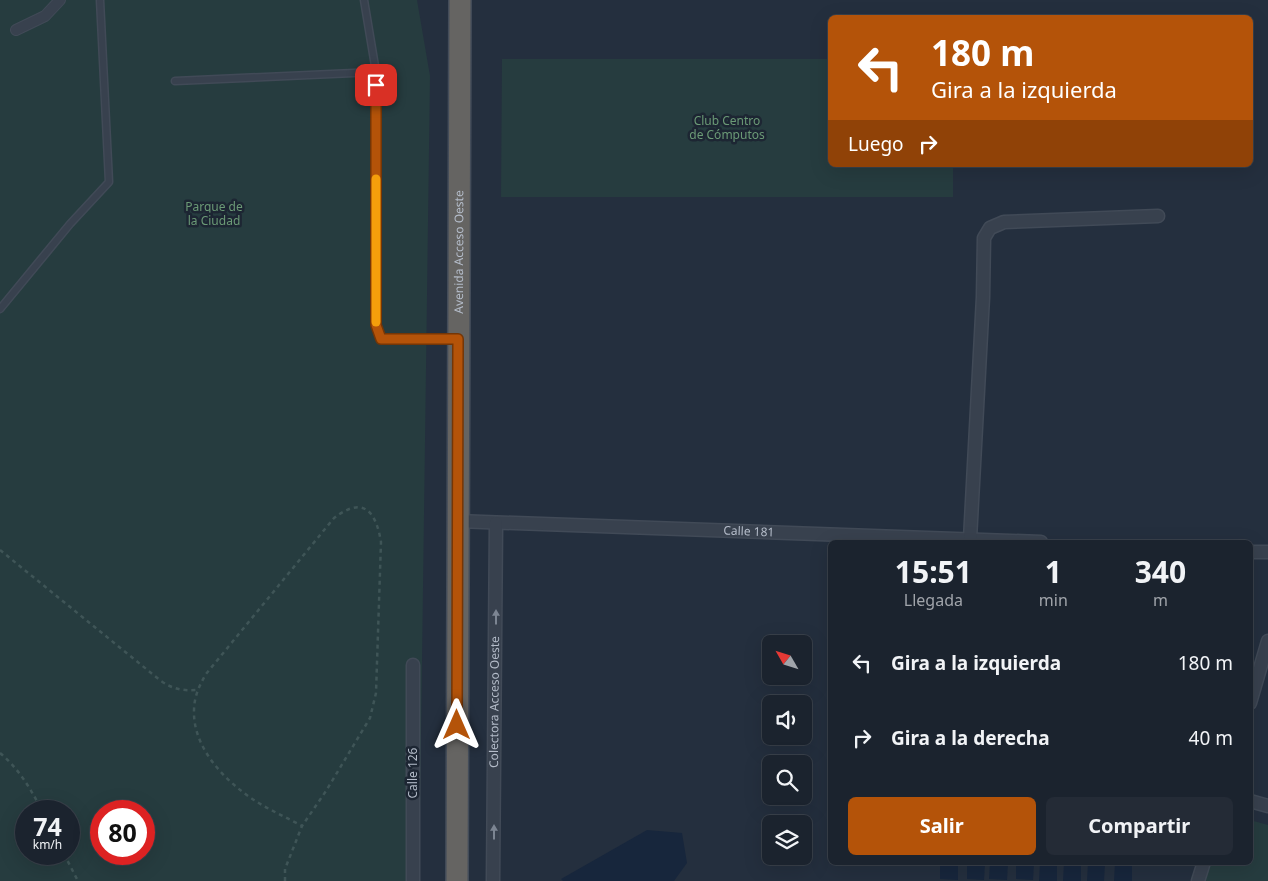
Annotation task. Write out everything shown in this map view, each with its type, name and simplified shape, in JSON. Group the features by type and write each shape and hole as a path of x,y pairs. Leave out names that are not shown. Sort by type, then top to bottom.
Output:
{"highway":[{"path":"450,0 459,73"},
{"path":"459,73 460,0"},
{"name":"Avenida Acceso Oeste","path":"457,881 459,73"}],"street":[{"path":"16,30 44,16 60,0"},
{"path":"970,539 984,238 990,228 1004,222 1158,216"},
{"name":"Calle 181","path":"458,521 994,540"},
{"name":"Colectora Acceso Oeste","path":"493,881 496,523"},
{"path":"1253,552 1268,552"},
{"path":"1253,693 1268,641"},
{"name":"Calle 126","path":"413,665 413,881"},
{"path":"1253,802 1268,806"},
{"path":"1198,881 1203,865"}],"lane":[{"path":"0,309 70,224 109,182 100,0"},
{"path":"364,0 376,72 376,325 381,339 458,339"},
{"path":"175,81 376,72"}],"path":[{"path":"285,881 285,869 302,826 326,791 370,718 376,693 381,542 378,524 372,513 360,507 345,510 334,518 206,674 197,690 194,710 196,729 201,744 214,762 226,777 253,799 302,826"},
{"path":"0,550 161,681 172,688 197,690"},
{"path":"0,753 10,761 28,784 36,800"},
{"path":"70,865 78,881"}],"green space":[{"name":"Parque de la Ciudad","path":"0,0 417,0 430,76 419,881 0,881"},
{"name":"Club Centro de Cómputos","path":"502,59 828,59 828,167 953,167 953,197 501,197"},
{"path":"1253,821 1268,825 1268,881 1194,881 1199,865 1253,865"}],"water":[{"path":"647,830 682,833 687,863 674,881 563,881 561,879"},
{"path":"940,865 958,865 958,880 940,879"},
{"path":"967,865 985,865 984,880 967,879"},
{"path":"990,865 1008,865 1007,880 989,879"},
{"path":"1016,865 1034,865 1033,880 1016,879"},
{"path":"1040,865 1057,865 1057,881 1039,881"},
{"path":"1064,865 1081,865 1081,881 1063,881"},
{"path":"1088,865 1105,865 1104,881 1087,881"},
{"path":"1115,865 1132,865 1132,881 1114,881"}],"slow traffic":[{"path":"376,179 376,322"}],"route":[{"path":"376,85 376,325 381,339 458,339 457,725"}]}
